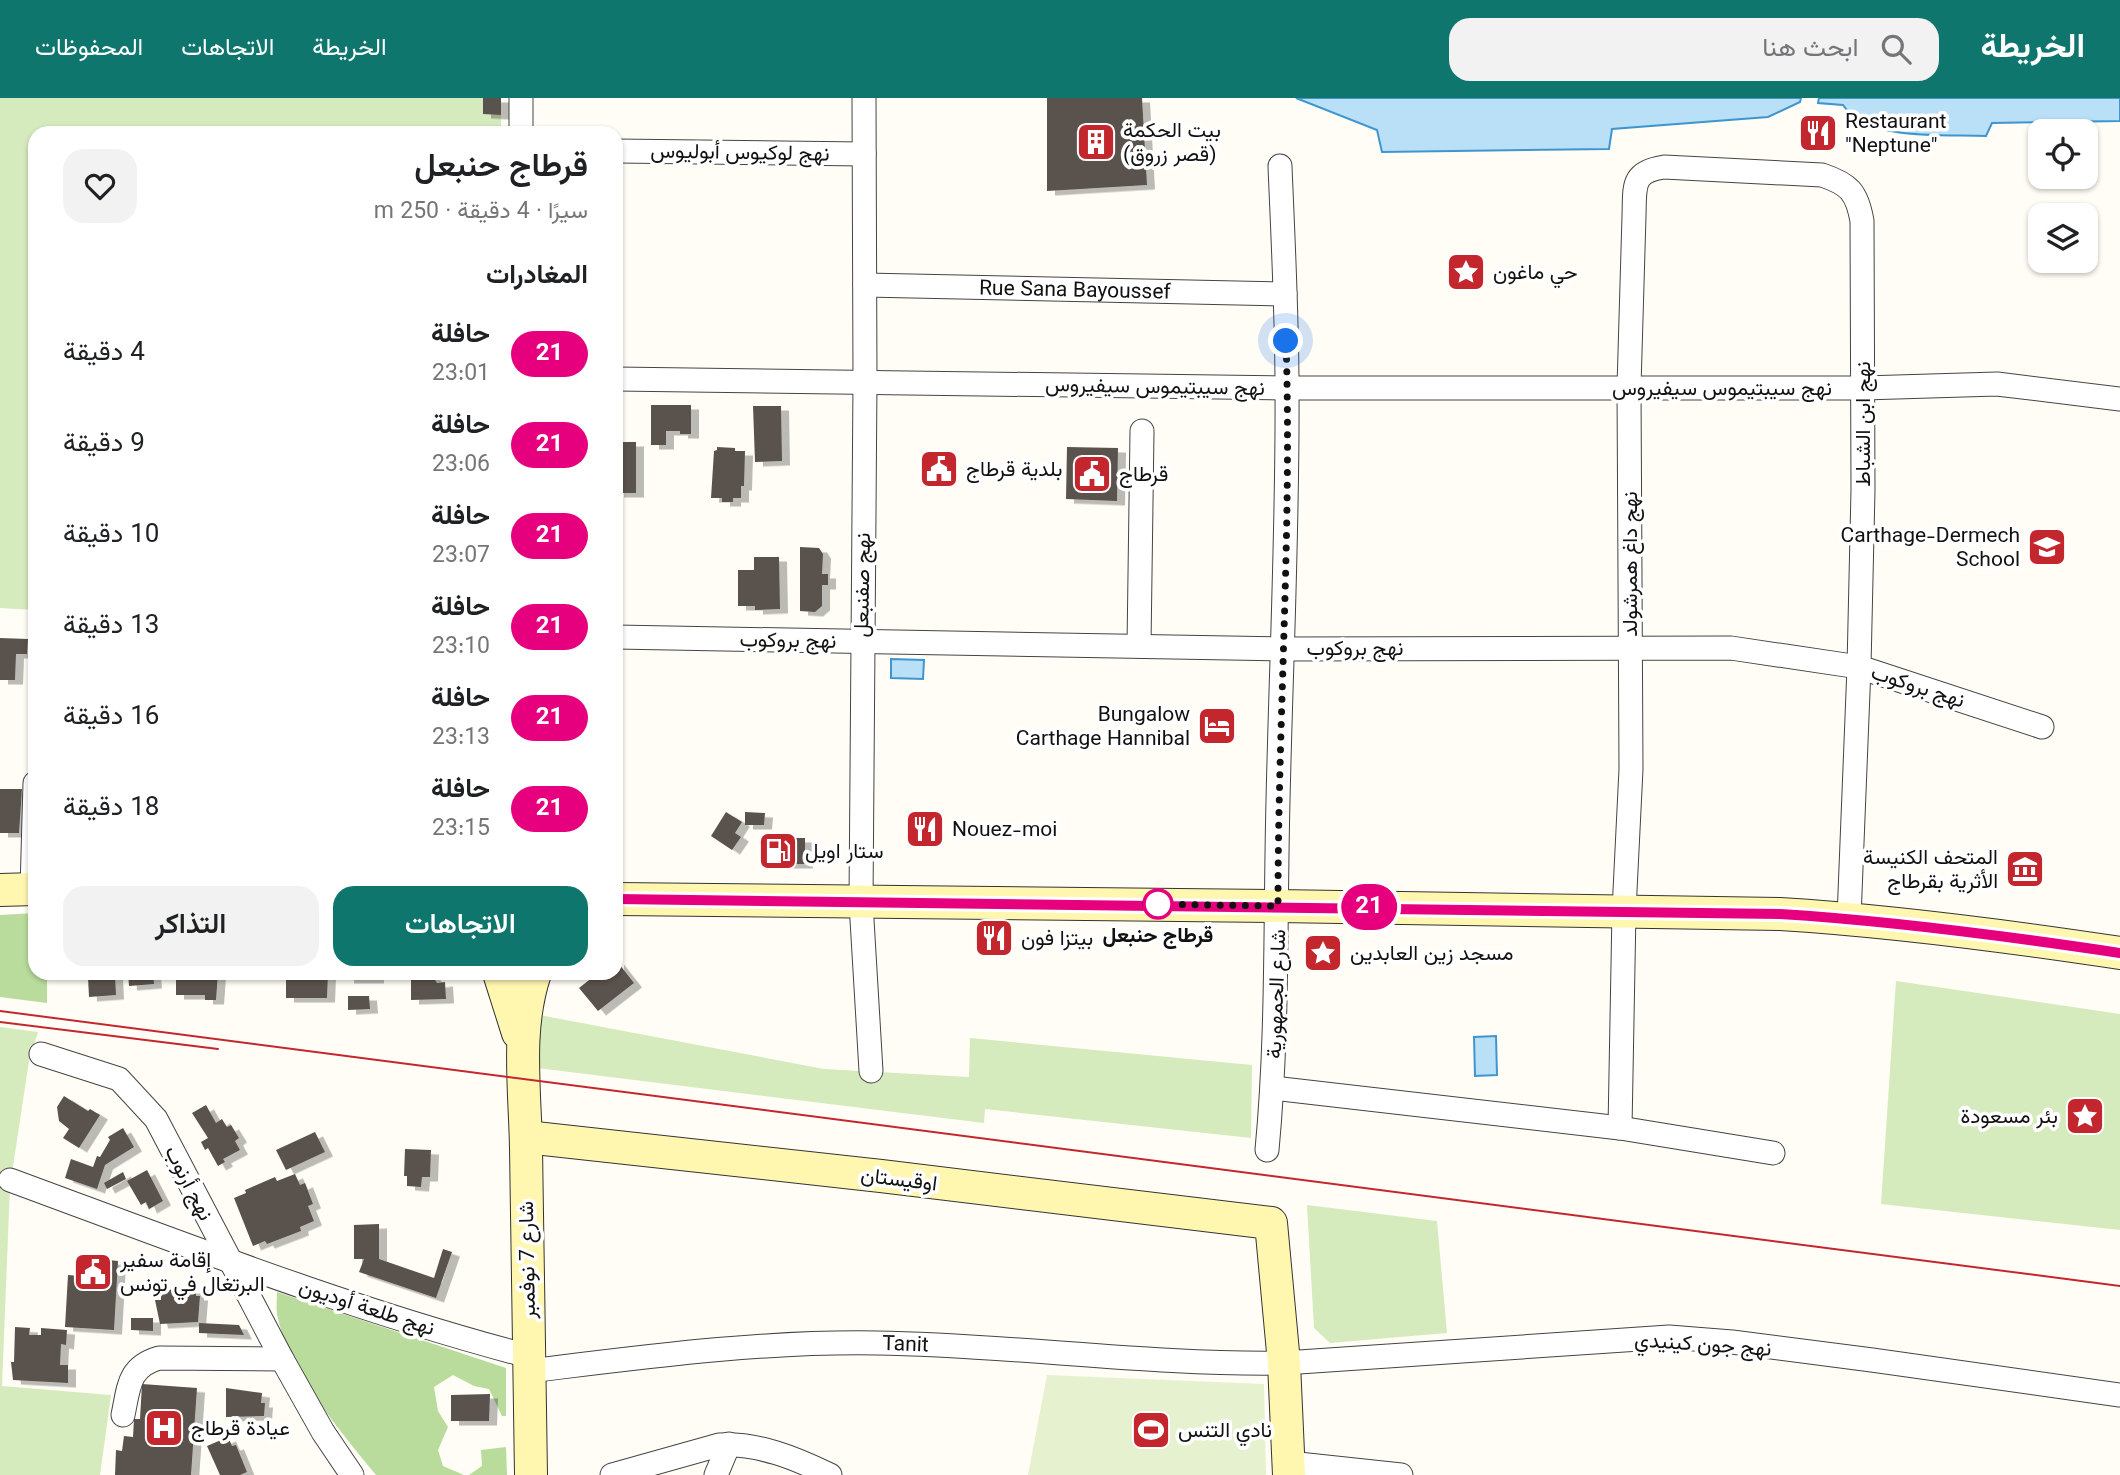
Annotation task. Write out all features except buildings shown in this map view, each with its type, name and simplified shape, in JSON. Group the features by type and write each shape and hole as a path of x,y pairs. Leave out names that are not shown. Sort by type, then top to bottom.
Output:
{"main road":[{"path":"0,890 28,889"},
{"path":"623,899 1780,914 1849,918 2120,953"},
{"name":"شارع 7 نوفمبر","path":"501,980 522,1045"},
{"name":"شارع 7 نوفمبر","path":"531,1475 522,1045 533,980"},
{"name":"اوقيستان","path":"526,1137 1271,1223 1284,1363"},
{"path":"1284,1363 1289,1469"}],"street":[{"path":"521,98 521,126"},
{"name":"نهج صفنبعل","path":"864,98 861,903 871,1072"},
{"name":"نهج لوكيوس أبوليوس","path":"623,150 864,154"},
{"name":"شارع الجمهورية","path":"1267,1150 1273,1088 1278,906 1287,388 1280,166"},
{"name":"نهج ابن الشباط","path":"1634,216 1635,191 1639,178 1647,170 1664,167 1822,175 1841,181 1856,198 1862,221 1863,388 1859,667 1849,918"},
{"name":"نهج داغ همرشولد","path":"1620,1128 1624,911 1631,769 1629,387 1634,216"},
{"name":"Rue Sana Bayoussef","path":"865,285 1285,294"},
{"name":"نهج سيبتيموس سيفيروس","path":"623,379 1287,388 1863,388 1997,384 2120,400"},
{"path":"1139,646 1142,431"},
{"name":"نهج بروكوب","path":"623,637 1283,649 1731,648 1859,667 2042,727"},
{"name":"نهج أرنوب","path":"41,1054 119,1079 156,1119 282,1359 323,1432 352,1475"},
{"path":"1273,1088 1620,1128 1773,1153"},
{"name":"نهج طلعة أوديون","path":"10,1180 229,1261 470,1341 529,1364"},
{"name":"نهج جون كينيدي","path":"1284,1363 1669,1337 1732,1342 1872,1360 2120,1395"},
{"name":"Tanit","path":"529,1364 812,1343 879,1343 1032,1350 1226,1364 1284,1363"},
{"path":"123,1415 130,1383 136,1371 145,1363 159,1358 282,1359"},
{"path":"716,1475 729,1444"},
{"path":"612,1475 729,1444 765,1449 799,1460 830,1475"},
{"path":"1289,1469 1401,1475"}],"green space":[{"path":"0,98 501,98 501,126 28,126 28,610 0,608"},
{"path":"28,913 28,980 47,980 47,1003 0,997 0,915"},
{"path":"1896,981 2120,1014 2120,1230 1881,1204"},
{"path":"534,1014 824,1069 969,1077 970,1038 1252,1065 1251,1138 985,1109 984,1123 529,1067"},
{"path":"0,1027 38,1032 29,1061 10,1186 2,1386 111,1395 100,1475 0,1475"},
{"path":"1307,1205 1437,1221 1447,1333 1330,1343 1314,1328"},
{"path":"277,1292 506,1368 506,1416 502,1416 489,1389 474,1386 453,1375 434,1387 438,1411 448,1427 438,1450 443,1466 464,1475 376,1475 303,1378 283,1335 277,1314"},
{"name":"نادي التنس","path":"1047,1375 1264,1384 1266,1475 1028,1475"},
{"path":"506,1447 507,1475 469,1475 482,1466 481,1450"}],"water":[{"path":"1296,98 1801,98 1800,102 1768,117 1612,129 1609,149 1382,152 1377,130"},
{"path":"1819,98 2120,98 2120,121 2028,119 2028,122 1992,123 1986,136 1909,134 1870,125 1854,117 1843,105 1818,103"},
{"path":"891,659 924,660 923,679 891,678"},
{"path":"1496,1036 1497,1075 1475,1076 1474,1037"}],"tram line":[{"path":"0,1011 2120,1286"},
{"path":"0,1022 218,1049"}],"bus line":[{"name":"21","path":"623,899 1251,905 1780,914 1849,918 2120,953"}],"place":[{"name":"Restaurant \"Neptune\"","path":"1818,133"},
{"name":"بيت الحكمة (قصر زروق)","path":"1096,142"},
{"name":"حي ماغون","path":"1466,272"},
{"name":"بلدية قرطاج","path":"939,469"},
{"name":"قرطاج","path":"1092,474"},
{"name":"Carthage-Dermech School","path":"2047,547"},
{"name":"Bungalow Carthage Hannibal","path":"1217,726"},
{"name":"Nouez-moi","path":"925,829"},
{"name":"ستار اويل","path":"778,851"},
{"name":"المتحف الكنيسة الأثرية بقرطاج","path":"2025,869"},
{"name":"قرطاج حنبعل","path":"1158,904"},
{"name":"بيتزا فون","path":"994,938"},
{"name":"مسجد زين العابدين","path":"1323,953"},
{"name":"بئر مسعودة","path":"2085,1116"},
{"name":"إقامة سفير البرتغال في تونس","path":"93,1272"},
{"name":"عيادة قرطاج","path":"164,1428"},
{"name":"نادي التنس","path":"1151,1430"}],"route":[{"path":"1158,904 1145,904 1278,906 1286,341"}]}
